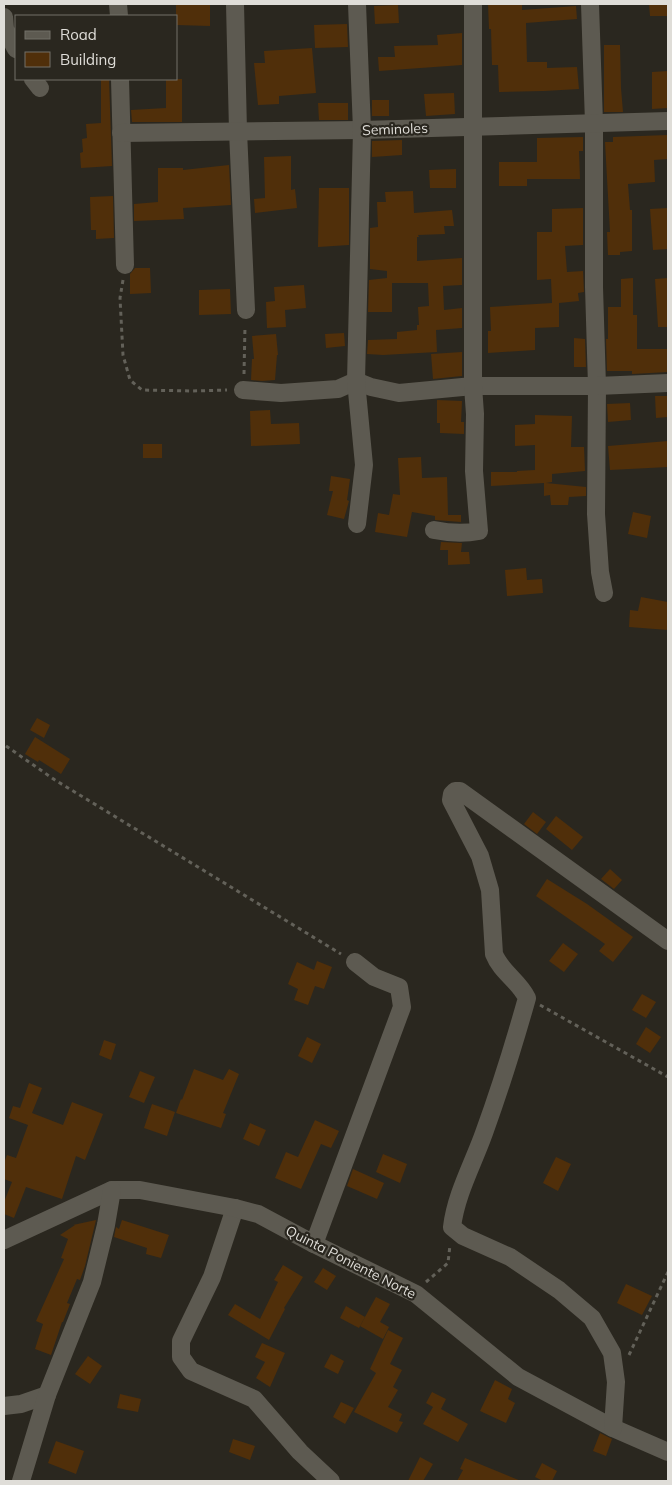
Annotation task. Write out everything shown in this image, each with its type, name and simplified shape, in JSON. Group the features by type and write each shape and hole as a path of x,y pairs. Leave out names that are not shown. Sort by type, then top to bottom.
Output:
{"street":[{"path":"4,4 4,10"},
{"path":"235,4 238,131 246,310"},
{"path":"357,4 362,130 356,380 364,464 357,524"},
{"path":"434,530 451,533 479,531 474,471 475,414 473,386 473,4"},
{"path":"590,4 594,123 594,286 597,386 596,528 604,593"},
{"path":"4,17 5,29 15,47"},
{"path":"120,80 125,265"},
{"name":"Seminoles","path":"121,133 362,130 668,121"},
{"path":"356,380 371,388 399,394 473,386 597,386 668,383"},
{"path":"243,390 281,393 338,388 356,380"},
{"path":"613,1428 616,1382 612,1353 592,1318 559,1290 510,1257 463,1236 452,1227 454,1211 511,1055 527,998 524,991 498,964 494,954 490,890 480,856 451,800 452,794 455,791 460,791 668,941"},
{"path":"314,1244 402,1007 399,988 374,977 355,962"},
{"path":"21,1481 47,1395 92,1282 112,1190"},
{"name":"Quinta Poniente Norte","path":"4,1240 112,1190 140,1190 258,1214 416,1294 518,1377 613,1428 668,1452"},
{"path":"235,1208 212,1277 181,1341 181,1357 191,1371 254,1399 300,1452 331,1481"},
{"path":"4,1406 22,1404 47,1395"}],"path":[{"path":"125,265 120,298 123,354 130,380 142,390 243,390 246,310"},
{"path":"6,746 55,780 355,962"},
{"path":"527,998 668,1077"},
{"path":"416,1294 424,1284 448,1263 452,1227"},
{"path":"628,1357 668,1272"}],"building":[{"path":"176,4 210,4 210,26 178,25 178,15 176,15"},
{"path":"488,4 522,4 522,10 576,6 577,19 526,23 527,62 547,62 547,68 577,67 579,89 499,92 498,65 492,65"},
{"path":"649,4 668,4 668,16 650,16"},
{"path":"398,5 399,23 375,24 374,6"},
{"path":"347,24 348,47 315,48 314,25"},
{"path":"462,33 462,65 379,71 378,57 395,57 394,46 438,45 437,35"},
{"path":"604,45 620,45 623,112 604,112"},
{"path":"312,48 316,93 279,96 279,104 258,105 254,63 265,63 264,51"},
{"path":"668,71 668,108 652,109 652,72"},
{"path":"182,79 182,122 132,122 131,110 166,108 166,80"},
{"path":"101,80 109,80 112,166 81,168 80,153 83,152 82,139 87,138 86,124 101,123"},
{"path":"454,93 455,114 426,116 424,94"},
{"path":"372,100 389,100 389,116 372,116"},
{"path":"318,103 348,103 348,120 319,120"},
{"path":"668,135 668,159 654,160 655,182 628,184 630,210 632,210 632,251 620,252 620,255 608,255 607,232 610,232 605,142 613,142 613,137"},
{"path":"583,137 583,151 579,151 580,179 527,179 527,186 499,186 499,162 537,162 537,138"},
{"path":"402,140 402,155 372,157 372,141"},
{"path":"291,156 291,190 295,189 297,208 255,213 254,199 265,198 264,157"},
{"path":"229,165 231,205 183,208 184,219 134,221 134,204 158,202 158,168 183,168 183,170"},
{"path":"456,169 456,188 430,188 429,170"},
{"path":"319,188 349,188 349,245 318,247"},
{"path":"413,191 414,213 452,210 454,226 444,226 445,234 418,235 417,261 462,258 462,285 443,286 444,310 462,308 462,328 436,330 437,352 367,354 368,340 397,339 397,332 417,330 417,325 419,325 418,307 429,306 428,283 392,283 392,312 368,312 369,280 387,278 387,271 370,269 370,228 378,227 377,202 386,202 385,192"},
{"path":"113,196 114,238 96,239 96,230 91,230 90,197"},
{"path":"583,208 583,245 565,246 567,272 583,271 584,292 578,293 579,301 559,303 559,327 535,328 535,350 488,353 488,331 491,331 490,307 552,303 551,279 537,280 537,232 552,232 552,209"},
{"path":"668,208 668,249 653,250 650,209"},
{"path":"135,268 150,268 151,293 130,294 130,274"},
{"path":"633,278 633,315 637,315 637,349 668,349 668,372 632,374 632,371 607,371 608,307 621,307 621,279"},
{"path":"668,278 668,327 658,327 655,279"},
{"path":"304,285 306,308 285,310 286,327 267,328 266,302 275,301 274,287"},
{"path":"230,289 231,314 199,315 199,290"},
{"path":"344,333 345,346 326,348 325,334"},
{"path":"276,334 278,355 275,380 251,380 252,359 254,359 252,336"},
{"path":"574,338 585,339 586,367 574,367"},
{"path":"462,352 462,376 433,379 431,354"},
{"path":"655,396 668,396 668,417 656,418"},
{"path":"437,400 462,401 461,422 464,422 464,434 440,433 440,423 437,423"},
{"path":"630,403 631,420 608,422 607,404"},
{"path":"270,410 271,424 299,423 300,444 251,446 250,411"},
{"path":"535,415 572,416 571,447 584,447 585,471 552,474 552,482 546,483 586,487 586,496 569,497 568,505 551,505 550,495 544,496 544,483 491,486 491,472 535,470 535,445 515,446 515,425 535,424"},
{"path":"668,441 668,467 610,470 608,446"},
{"path":"143,444 162,444 162,458 143,458"},
{"path":"421,457 422,478 447,477 448,515 461,515 461,522 435,520 435,516 412,512 407,537 375,532 378,513 389,515 393,494 400,495 398,458"},
{"path":"331,476 350,479 347,500 349,501 344,519 327,515 333,491 329,491"},
{"path":"633,512 651,516 647,538 628,534"},
{"path":"441,542 462,543 461,552 469,552 470,564 448,565 448,550 440,550"},
{"path":"526,568 527,580 542,579 543,593 507,596 505,570"},
{"path":"641,597 668,602 668,630 629,627 630,610 638,611"},
{"path":"37,718 50,725 44,738 30,730"},
{"path":"35,737 70,759 61,774 39,760 38,762 25,754"},
{"path":"533,812 546,822 537,834 524,824"},
{"path":"556,816 583,837 572,850 546,829"},
{"path":"610,869 622,880 614,889 601,879"},
{"path":"547,879 587,904 633,937 613,962 599,951 605,944 536,896"},
{"path":"563,943 578,954 564,972 549,961"},
{"path":"317,961 332,967 324,989 315,986 308,1005 294,1000 298,989 288,984 297,962 314,970"},
{"path":"642,994 656,1002 646,1018 632,1010"},
{"path":"646,1027 661,1037 650,1053 636,1044"},
{"path":"307,1037 321,1044 312,1063 298,1056"},
{"path":"104,1040 116,1044 111,1060 99,1055"},
{"path":"194,1069 223,1080 229,1069 239,1074 223,1113 226,1114 221,1128 176,1113"},
{"path":"140,1071 155,1077 144,1103 129,1097"},
{"path":"29,1083 42,1088 32,1113 63,1125 72,1102 103,1114 85,1160 76,1156 62,1199 26,1187 14,1218 4,1214 4,1202 12,1182 4,1179 4,1163 7,1155 16,1158 28,1125 9,1118 13,1106 20,1108"},
{"path":"152,1104 175,1112 167,1136 144,1128"},
{"path":"315,1120 339,1131 331,1148 321,1144 301,1189 275,1178 286,1152 298,1157"},
{"path":"250,1123 266,1130 259,1146 243,1139"},
{"path":"383,1154 407,1164 400,1183 376,1172"},
{"path":"556,1157 571,1164 558,1191 543,1183"},
{"path":"353,1169 384,1183 377,1199 347,1186"},
{"path":"96,1220 85,1266 80,1280 77,1279 67,1303 70,1304 51,1355 35,1349 43,1324 36,1321 64,1259 61,1258 68,1239 60,1235 75,1225 73,1225"},
{"path":"122,1220 169,1235 161,1258 146,1254 147,1248 114,1237 116,1227 119,1229"},
{"path":"283,1265 303,1277 284,1308 269,1340 228,1315 235,1304 260,1319 278,1282 274,1280"},
{"path":"323,1268 336,1276 327,1290 314,1282"},
{"path":"626,1284 652,1296 642,1315 617,1303"},
{"path":"376,1297 390,1304 380,1322 389,1327 383,1339 360,1326"},
{"path":"346,1306 365,1317 359,1328 340,1318"},
{"path":"388,1330 403,1338 390,1364 402,1370 393,1387 398,1390 388,1407 402,1414 399,1421 403,1422 397,1433 354,1412 376,1373 370,1369"},
{"path":"262,1343 285,1353 270,1387 256,1378 265,1362 255,1357"},
{"path":"331,1354 344,1361 338,1374 324,1367"},
{"path":"88,1356 102,1366 90,1384 75,1374"},
{"path":"495,1380 512,1389 508,1399 515,1403 506,1423 480,1411"},
{"path":"432,1392 446,1399 441,1409 468,1424 458,1442 423,1424 433,1407 426,1403"},
{"path":"120,1394 141,1399 138,1412 117,1408"},
{"path":"341,1402 354,1408 345,1424 333,1417"},
{"path":"600,1433 612,1439 606,1456 593,1451"},
{"path":"233,1439 255,1446 250,1460 229,1452"},
{"path":"56,1441 84,1451 76,1474 48,1463"},
{"path":"420,1457 433,1464 423,1481 408,1481"},
{"path":"465,1458 521,1481 457,1481 463,1470 460,1469"},
{"path":"542,1463 557,1471 552,1481 543,1481 535,1477"}]}
